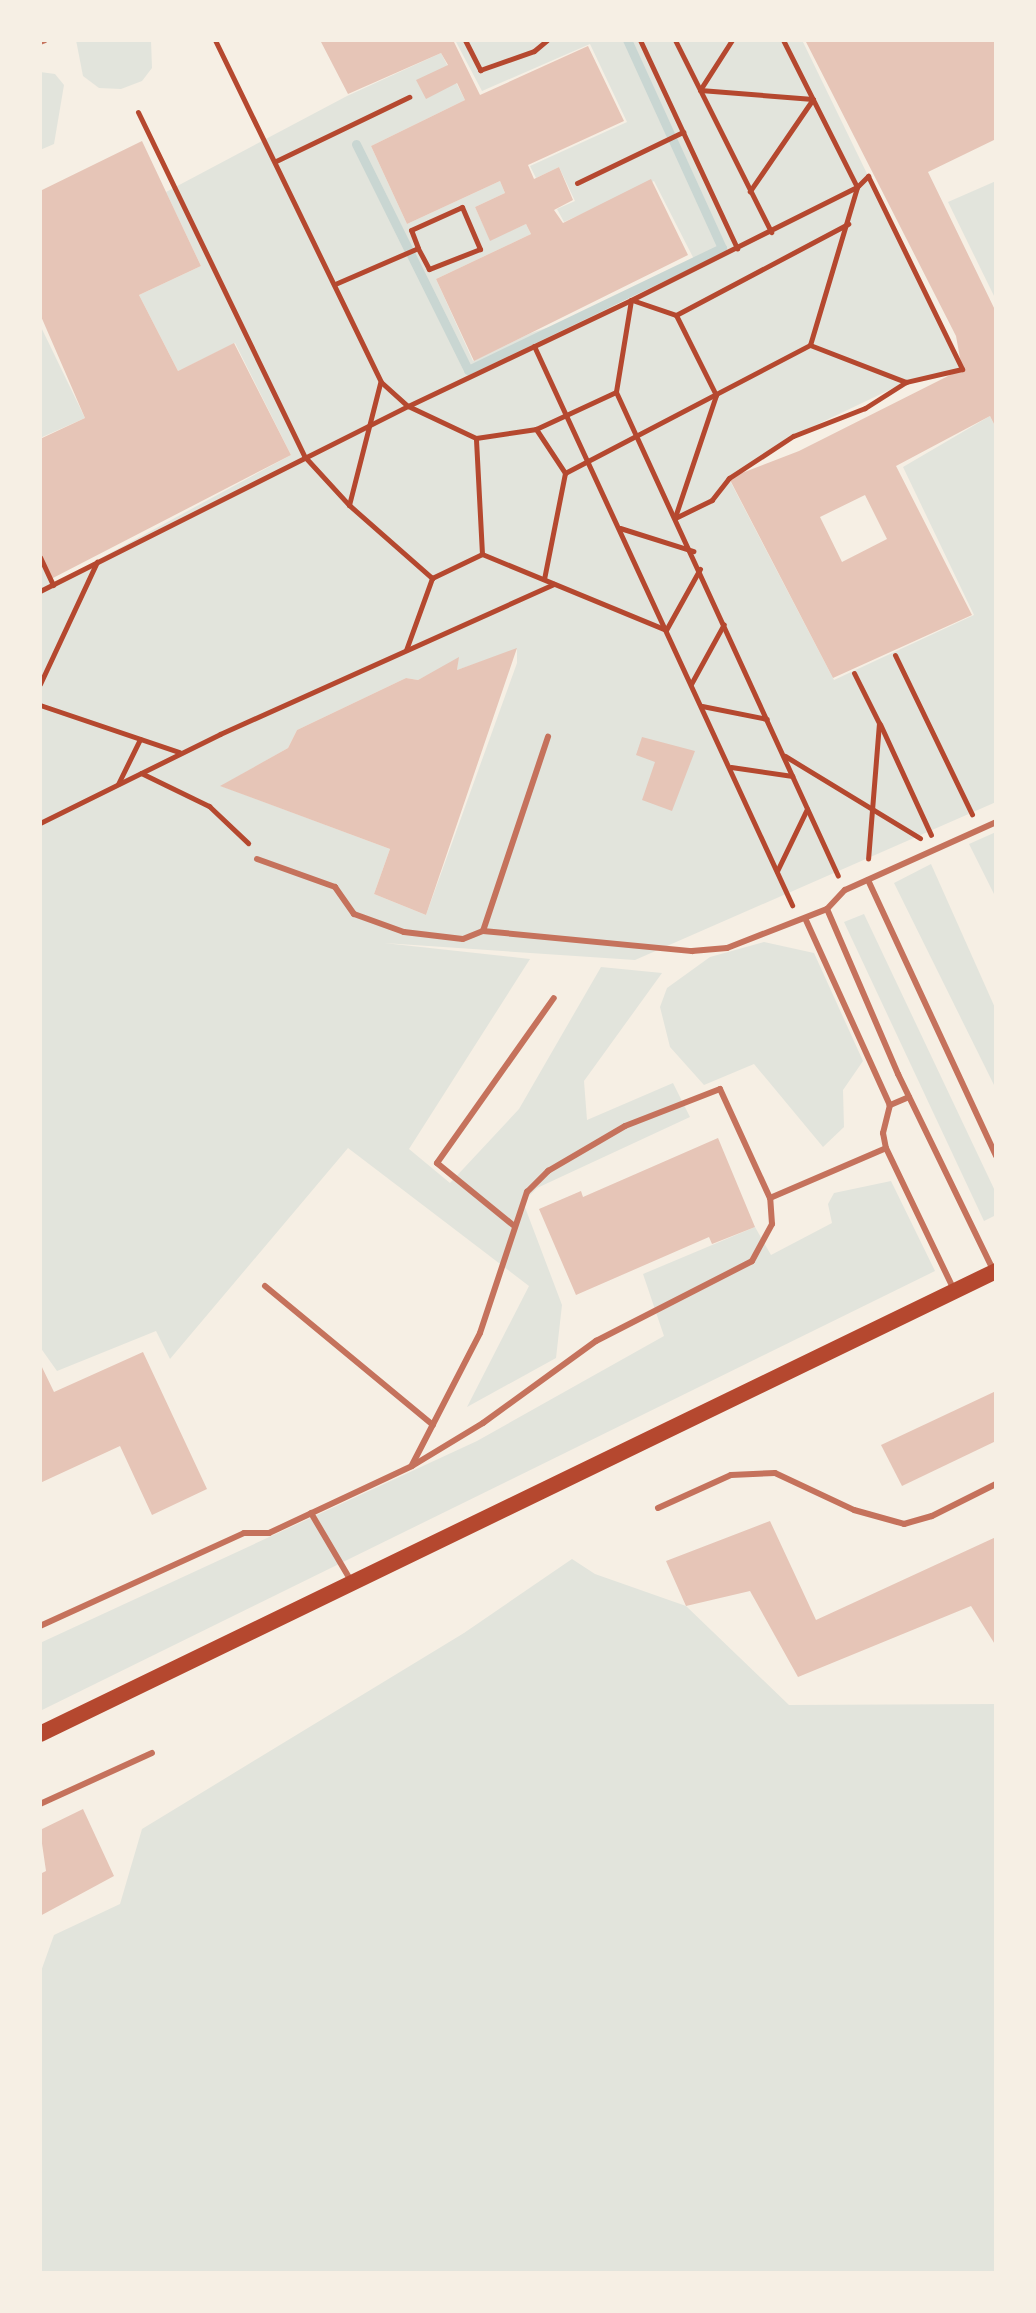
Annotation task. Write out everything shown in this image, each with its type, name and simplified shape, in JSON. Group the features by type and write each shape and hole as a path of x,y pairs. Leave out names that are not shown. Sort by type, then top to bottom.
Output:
{"main road":[{"path":"40,1734 995,1271"}],"lane":[{"path":"483,931 548,737"},
{"path":"257,859 335,887 354,914 404,932 463,939 483,931 692,951 727,948 827,909 845,890 996,822"},
{"path":"868,880 996,1156"},
{"path":"827,909 909,1097 995,1271"},
{"path":"802,919 890,1105 883,1133 886,1148 955,1291"},
{"path":"513,1225 437,1163 554,998"},
{"path":"40,1626 244,1533 269,1533 412,1466 483,1423 596,1341 752,1261 772,1224 770,1198 720,1089 585,1147 527,1192 513,1225 496,1293 412,1466"},
{"path":"890,1105 909,1097"},
{"path":"770,1198 886,1148"},
{"path":"265,1286 433,1425"},
{"path":"658,1508 731,1475 775,1473 854,1510 904,1524 932,1516 996,1484"},
{"path":"311,1513 353,1584"},
{"path":"40,1804 152,1753"}],"path":[{"path":"215,40 381,382 408,406 476,438 536,429 616,392"},
{"path":"465,40 480,70 534,51 547,40"},
{"path":"640,40 737,248"},
{"path":"675,40 771,232"},
{"path":"700,90 732,40"},
{"path":"565,473 810,345 857,187 783,40"},
{"path":"700,90 813,99"},
{"path":"276,161 409,97"},
{"path":"750,191 813,99"},
{"path":"138,112 305,457 349,505 432,578"},
{"path":"577,183 683,132"},
{"path":"40,591 408,406 771,232 857,187 868,176 962,369 906,382 865,408 793,436 729,478 712,500 675,518"},
{"path":"462,207 480,249 429,269 418,248 411,230 462,207"},
{"path":"676,315 848,224"},
{"path":"335,284 418,248"},
{"path":"631,300 676,315 716,395 675,518"},
{"path":"631,300 616,392 693,551 845,890"},
{"path":"810,345 906,382"},
{"path":"534,346 802,919"},
{"path":"349,505 374,423 381,382"},
{"path":"536,429 565,473 544,579"},
{"path":"476,438 482,554"},
{"path":"619,527 693,551"},
{"path":"406,650 432,578 482,554 666,630"},
{"path":"40,557 53,585"},
{"path":"40,684 97,562"},
{"path":"666,630 700,569"},
{"path":"40,823 180,753 556,584"},
{"path":"691,684 725,623"},
{"path":"895,655 980,830"},
{"path":"854,673 938,849"},
{"path":"40,705 180,753"},
{"path":"701,706 767,719"},
{"path":"868,880 869,808 879,723"},
{"path":"118,784 140,739"},
{"path":"784,755 938,849"},
{"path":"730,767 793,776"},
{"path":"140,773 209,806 245,837 257,859"},
{"path":"777,871 807,809"}],"shaded area":[{"path":"76,40 151,40 152,68 142,81 121,89 99,88 83,76"},
{"path":"455,40 802,40 962,369 906,382 793,436 729,479 834,680 974,615 903,467 990,416 996,428 996,802 635,960 384,943 530,959 409,1149 450,1183 519,1109 601,967 662,973 584,1081 587,1120 673,1083 690,1117 537,1188 523,1202 562,1305 556,1358 467,1407 529,1286 348,1148 170,1359 156,1331 57,1371 40,1347 40,556 53,584 291,455 235,343 178,371 139,295 201,266 166,192 347,96 441,53 465,100 371,146 407,224 500,181 505,193 475,207 490,240 526,224 531,234 436,279 473,361 531,333 632,300 698,267 654,181 564,222 557,209 575,201 559,167 536,178 530,166 627,122 590,44 482,91","holes":["517,649 517,663 426,915 374,894 390,849 221,786 288,748 297,730 406,678 418,680 458,659 457,670"]},
{"path":"40,72 55,74 64,85 54,144 40,150"},
{"path":"996,181 996,300 948,202"},
{"path":"40,325 85,418 40,438"},
{"path":"996,832 996,898 969,844"},
{"path":"931,864 996,1010 996,1089 894,883"},
{"path":"864,914 996,1193 996,1215 984,1221 844,922"},
{"path":"764,942 814,953 863,1061 843,1090 844,1127 823,1147 754,1064 704,1085 670,1047 660,1007 667,988 710,957"},
{"path":"891,1181 935,1271 40,1711 40,1643 477,1441 664,1336 643,1274 755,1227 771,1255 832,1223 828,1204 834,1193"},
{"path":"572,1559 595,1574 686,1606 789,1705 996,1704 996,2273 40,2273 40,1974 54,1935 120,1904 142,1829 464,1633"}],"building":[{"path":"320,40 453,40 480,95 588,46 624,121 528,165 534,179 559,167 573,200 554,210 563,223 651,179 688,255 474,361 436,279 531,234 526,224 490,241 475,207 505,193 500,181 407,224 371,146 465,100 457,83 426,99 416,80 448,65 441,53 348,94"},
{"path":"805,40 996,40 996,139 928,172 996,312 996,428 990,416 896,466 972,615 833,678 729,478 799,451 962,369 956,336","holes":["865,495 887,539 842,562 820,517"]},
{"path":"142,141 201,266 139,295 178,371 234,343 291,455 51,579 40,555 40,439 85,418 40,314 40,191"},
{"path":"517,648 426,915 374,894 390,849 220,786 288,748 297,730 406,678 418,680 459,657 457,670"},
{"path":"642,737 695,751 672,811 642,800 655,762 636,755"},
{"path":"718,1138 755,1227 712,1244 709,1237 576,1295 539,1209 581,1191 583,1197"},
{"path":"143,1352 207,1489 152,1515 120,1446 40,1483 40,1363 54,1392"},
{"path":"996,1391 996,1441 902,1486 881,1445"},
{"path":"770,1521 816,1620 996,1537 996,1646 971,1606 798,1677 750,1591 686,1606 666,1561"},
{"path":"83,1809 114,1876 40,1916 40,1874 46,1871 40,1830"}],"waterway":[{"path":"356,144 468,370 722,248 627,40"}]}
